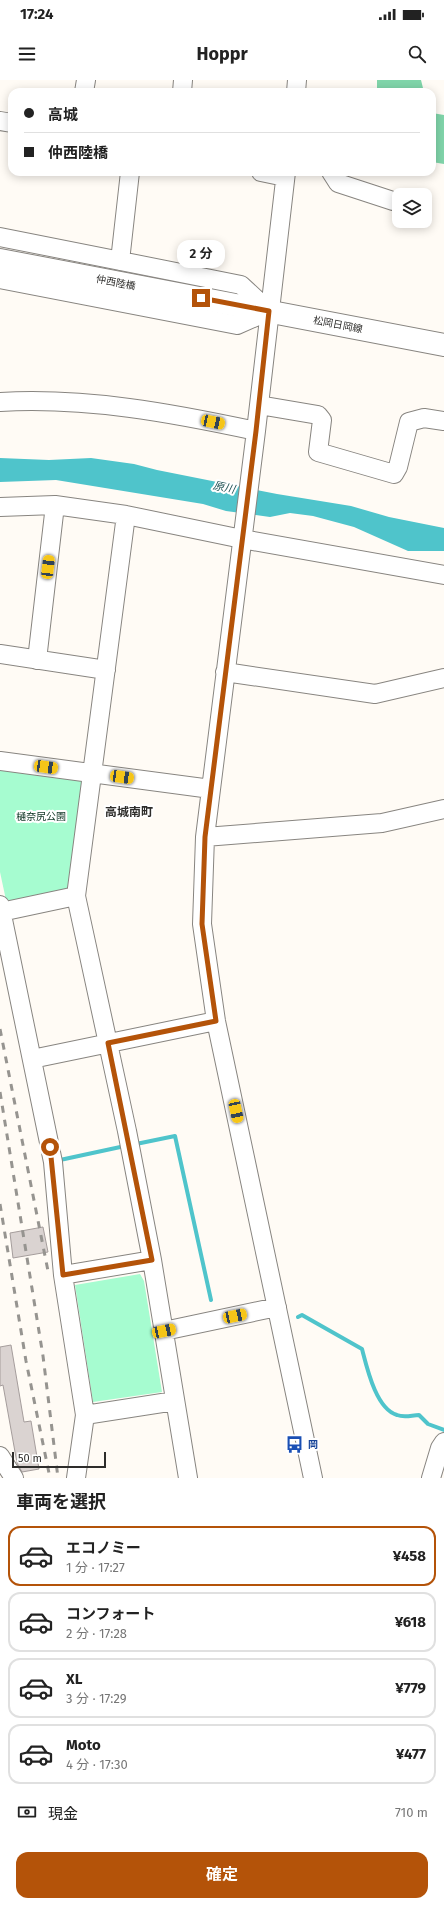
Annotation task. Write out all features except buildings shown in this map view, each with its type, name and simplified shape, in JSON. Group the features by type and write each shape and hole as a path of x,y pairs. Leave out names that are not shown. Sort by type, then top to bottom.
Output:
{"main road":[{"name":"仲西陸橋","path":"0,260 232,304"},
{"name":"松岡日岡線","path":"232,304 444,345"}],"street":[{"path":"120,261 130,176"},
{"path":"286,176 255,439 205,837 202,924 216,1021 313,1478"},
{"path":"334,176 338,183 392,201"},
{"path":"0,237 241,285 269,311"},
{"path":"0,279 238,325 269,311"},
{"path":"0,402 101,405 171,413 255,439"},
{"path":"259,405 318,415 322,420 318,452 394,474 398,467 409,422 424,418 444,421"},
{"path":"0,507 55,505 126,515 243,534 444,575"},
{"path":"37,660 55,505"},
{"path":"126,515 76,896 108,1043 152,1260 188,1478"},
{"path":"0,654 106,670"},
{"path":"225,672 375,694 444,678"},
{"path":"0,761 211,789"},
{"path":"205,837 382,823 444,809"},
{"path":"76,896 1,909 53,1162 63,1275 85,1415 76,1478"},
{"path":"32,1059 216,1021"},
{"path":"63,1275 152,1260"},
{"path":"164,1331 277,1307"},
{"path":"85,1415 175,1401"},
{"path":"431,1478 440,1448 444,1442"},
{"path":"0,1456 14,1478"}],"green space":[{"path":"377,80 421,80 423,88 377,88"},
{"path":"436,114 444,115 444,164 436,163"},
{"name":"樋奈尻公園","path":"0,766 81,778 85,784 72,887 11,904 6,900 0,872"},
{"path":"140,1274 144,1281 162,1392 93,1402 75,1285"}],"water":[{"name":"原川","path":"0,458 49,460 91,458 134,464 277,494 351,506 389,517 444,528 444,551 408,551 354,527 313,516 290,513 270,517 226,511 203,504 56,480 0,482"}],"waterway":[{"path":"136,1144 175,1136 211,1300"},
{"path":"60,1160 125,1146"},
{"path":"298,1317 302,1315 362,1349 370,1377 378,1396 383,1405 390,1411 397,1415 403,1416 419,1415 428,1424 444,1430"}],"railway":[{"path":"0,1029 48,1271"},
{"path":"0,1092 43,1356 58,1478"},
{"path":"0,1204 26,1361 50,1478"}],"place":[{"name":"岡","path":"295,1444"}],"district":[{"name":"高城南町","path":"129,812"}],"route":[{"path":"50,1147 53,1162 63,1275 152,1260 108,1043 216,1021 202,924 202,871 256,431 269,311 201,298"}]}
